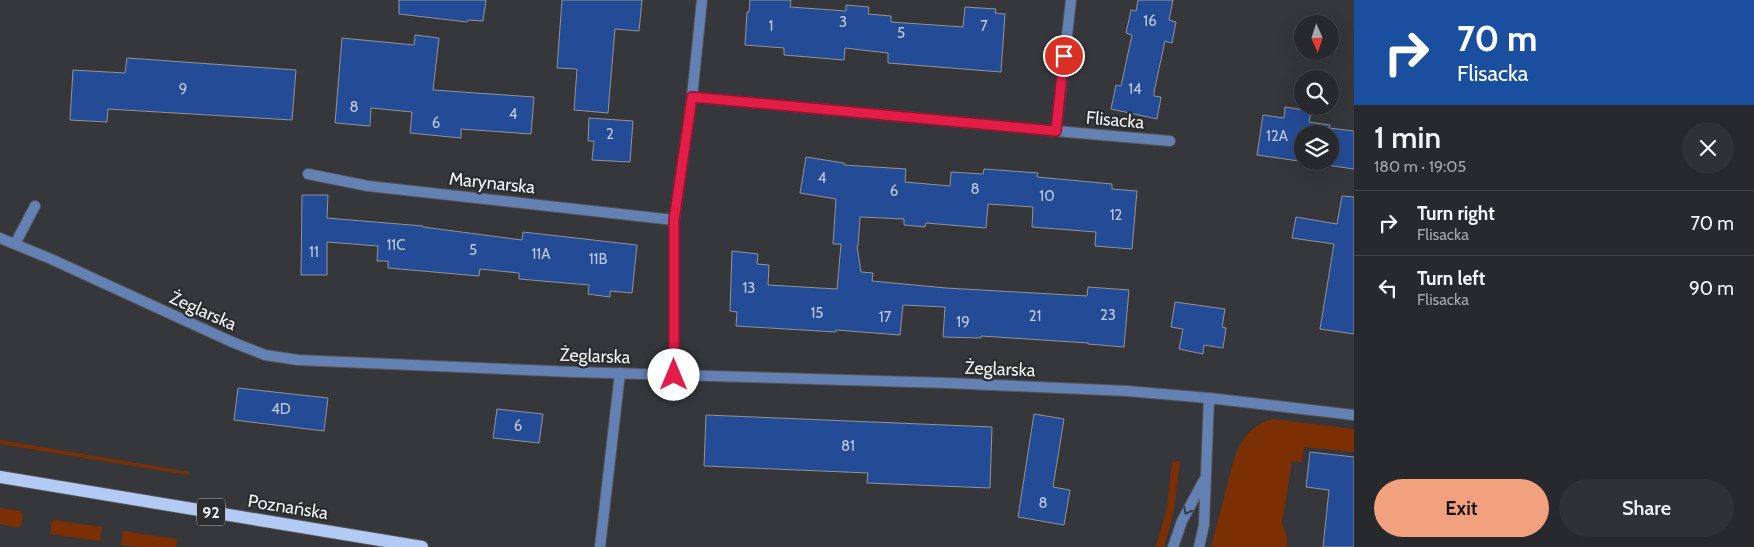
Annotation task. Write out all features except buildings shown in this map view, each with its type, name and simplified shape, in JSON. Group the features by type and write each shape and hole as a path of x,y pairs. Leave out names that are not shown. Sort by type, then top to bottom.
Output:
{"main road":[{"name":"Poznańska","path":"0,477 422,547"}],"street":[{"path":"674,375 674,220 692,97 702,0"},
{"path":"1056,131 1071,0"},
{"name":"Flisacka","path":"692,97 1170,141"},
{"name":"Marynarska","path":"308,174 368,186 674,220"},
{"path":"15,244 35,206"},
{"name":"Żeglarska","path":"0,238 51,259 202,329 265,355 306,361 1127,391 1209,398 1354,416"},
{"path":"600,547 620,373"},
{"path":"1199,547 1204,525 1209,398"},
{"path":"1173,547 1182,521 1205,477"}],"shaded area":[{"path":"1272,419 1354,429 1354,452 1304,447 1302,462 1292,461 1282,523 1287,538 1287,547 1211,547 1239,447 1251,431 1260,424"},
{"path":"0,440 189,472 189,475 0,444"},
{"path":"1180,461 1174,510 1164,547 1156,547 1167,508 1172,462"},
{"path":"0,508 20,511 23,515 20,528 0,524"},
{"path":"52,520 102,527 100,541 50,534"},
{"path":"123,531 177,539 176,547 121,545"}],"route":[{"path":"674,375 674,220 692,97 1056,131 1064,56"}]}
